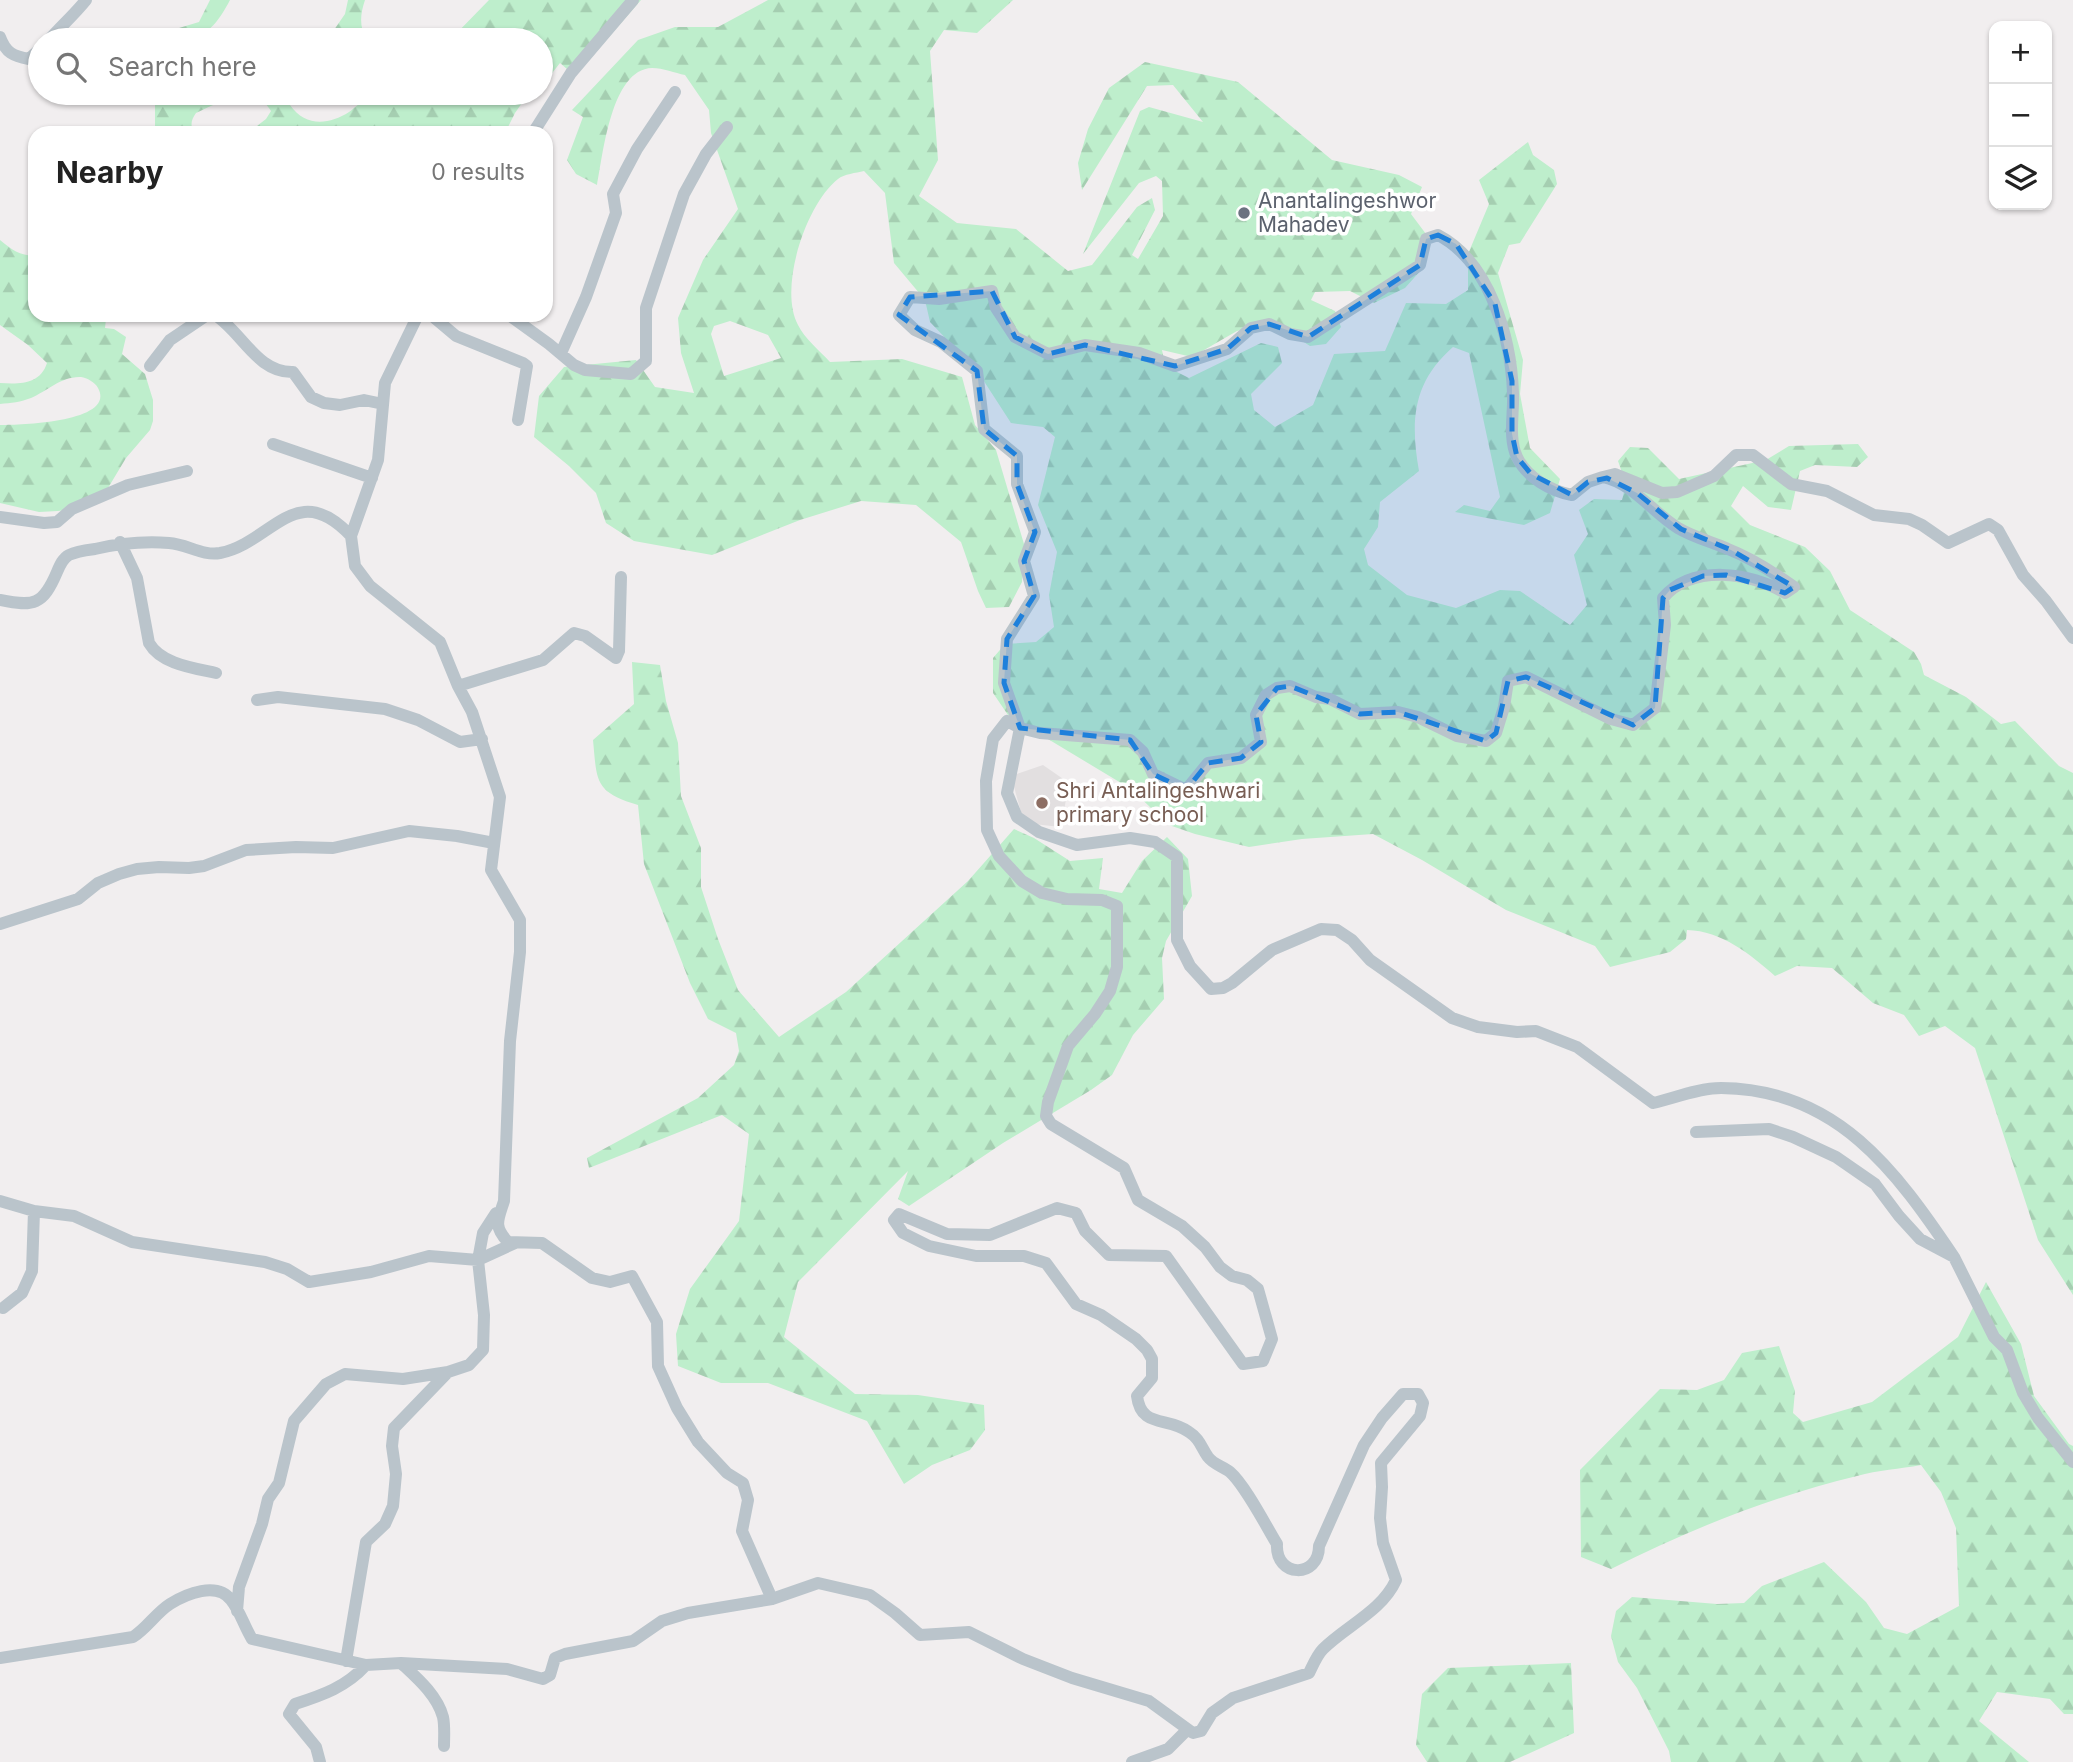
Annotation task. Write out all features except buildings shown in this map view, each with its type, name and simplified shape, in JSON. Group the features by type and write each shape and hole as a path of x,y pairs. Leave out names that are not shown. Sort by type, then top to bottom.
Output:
{"street":[{"path":"60,28 68,23 86,0"},
{"path":"553,101 571,73 634,0"},
{"path":"0,37 12,56 28,59"},
{"path":"561,353 586,297 616,212 614,194 637,149 675,92"},
{"path":"537,126 551,105"},
{"path":"519,322 573,365 585,370 631,374 646,361 646,308 684,194 706,154 727,127"},
{"path":"2073,638 2018,569 1998,530 1989,524 1948,543 1909,519 1874,515 1827,491 1791,484 1753,455 1736,455 1714,476 1677,492 1662,493 1615,474 1588,482 1572,495 1542,484 1517,457 1512,434 1512,381 1495,304 1480,275 1455,244 1438,235 1426,239 1420,265 1308,337 1290,334 1269,324 1251,328 1227,349 1175,366 1139,353 1084,345 1048,354 1014,337 996,308 992,291 940,299 910,298 899,315 915,330 941,342 977,371 984,429 1017,456 1017,484 1035,532 1024,561 1034,596 1007,639 1004,683 1020,727 1007,793 1017,817 1039,832 1077,845 1130,838 1156,842 1177,857 1177,940 1190,966 1211,989 1223,988 1232,983 1272,950 1321,929 1337,930 1352,940 1370,960 1452,1018 1478,1027 1517,1032 1536,1031 1577,1047 1653,1103 1719,1088 1754,1092 1799,1102 1808,1107 1856,1137 1879,1157 1930,1222 1954,1258 1988,1328 2007,1350 2023,1393 2073,1462"},
{"path":"150,366 170,340 197,322"},
{"path":"226,322 243,343 269,367 279,372 293,372 312,397 324,403 340,405 364,400 383,404"},
{"path":"415,322 385,383 378,460 351,536 355,566 370,586 440,642 472,712 500,797 491,870 520,920 520,952 510,1041 504,1201 497,1225 508,1242 542,1243 592,1278 610,1282 632,1276 657,1322 657,1366 677,1408 698,1442 727,1473 743,1483 748,1500 743,1531 772,1599"},
{"path":"439,322 456,336 527,366 518,420"},
{"path":"273,444 372,478"},
{"path":"0,517 44,523 57,522 72,509 128,485 187,471"},
{"path":"0,1658 133,1637 170,1604 200,1591 216,1590 230,1598 252,1639 366,1665 401,1663 507,1669 543,1679 550,1675 555,1658 633,1641 662,1620 772,1599 818,1583 870,1595 920,1635 969,1632 1023,1659 1072,1678 1149,1701 1192,1734 1202,1731 1212,1713 1233,1698 1309,1673 1321,1651 1391,1591 1396,1580 1383,1543 1380,1518 1381,1462 1420,1416 1423,1403 1418,1394 1403,1394 1382,1418 1364,1445 1319,1546 1317,1559 1307,1568 1294,1570 1282,1563 1277,1544 1256,1508 1230,1472 1208,1457 1200,1439 1184,1427 1145,1417 1139,1408 1137,1395 1152,1378 1152,1359 1136,1339 1101,1315 1076,1304 1046,1263 1024,1256 976,1256 929,1246 903,1233 894,1220 898,1214 947,1234 990,1235 1057,1208 1067,1209 1076,1213 1085,1231 1109,1255 1166,1256 1243,1364 1263,1361 1272,1339 1258,1289 1247,1279 1232,1276 1220,1267 1205,1247 1182,1226 1138,1200 1124,1168 1051,1124 1046,1116 1048,1102 1068,1046 1110,991 1117,967 1117,906 1102,900 1067,899 1042,893 1022,881 999,856 987,830 986,781 993,739 1007,720 1040,733 1130,740 1143,752 1153,774 1186,790 1208,763 1241,758 1261,741 1256,715 1266,695 1277,688 1290,686 1316,697 1330,699 1360,714 1398,712 1418,717 1457,736 1486,741 1496,733 1508,681 1526,677 1611,719 1633,726 1655,708 1665,625 1663,598 1670,590 1703,576 1726,575 1774,586 1785,593 1794,587 1775,573 1731,550 1681,530 1658,514 1637,493 1603,477"},
{"path":"0,600 25,605 41,599 68,555 120,542 169,542 198,552 219,553 244,545 259,533 294,514 307,512 317,512 330,518 351,536"},
{"path":"120,542 137,578 149,643 153,651 190,667 216,673"},
{"path":"458,685 543,660 574,633 585,636 615,658 619,651 621,577"},
{"path":"257,700 278,697 385,709 418,720 460,742 482,739"},
{"path":"0,924 78,900 98,883 119,874 137,869 204,866 246,850 333,848 409,831 494,843"},
{"path":"1696,1132 1769,1129 1836,1157 1875,1184 1920,1239 1954,1258"},
{"path":"0,1201 34,1211 74,1216 132,1242 265,1262 287,1269 309,1282 370,1272 429,1256 478,1260 515,1243"},
{"path":"237,1611 239,1587 262,1524 268,1499 279,1483 294,1421 326,1384 345,1374 403,1379 448,1372 470,1365 483,1350 484,1315 478,1260 483,1233 504,1201"},
{"path":"3,1308 22,1293 33,1272 34,1211"},
{"path":"346,1661 366,1542 385,1524 393,1506 396,1474 392,1446 394,1428 448,1372"},
{"path":"401,1663 422,1682 436,1701 443,1717 444,1746"},
{"path":"320,1762 316,1747 289,1714 295,1704 336,1690 354,1679 366,1665"},
{"path":"1132,1762 1168,1749 1186,1731"}],"highlighted area":[{"path":"1438,235 1456,244 1495,304 1512,381 1512,434 1517,457 1531,474 1572,495 1588,482 1607,478 1637,493 1681,529 1731,550 1794,587 1785,593 1726,575 1703,576 1670,590 1663,598 1655,708 1633,725 1526,677 1508,681 1496,733 1486,741 1398,712 1360,714 1290,686 1277,688 1256,715 1261,742 1241,758 1208,763 1186,790 1153,774 1130,740 1020,728 1004,683 1007,639 1034,596 1024,561 1035,532 1017,484 1017,456 984,429 977,371 899,315 910,297 992,291 1015,337 1048,354 1085,345 1175,366 1227,349 1251,328 1269,324 1308,337 1420,265 1426,239"}],"shaded area":[{"name":"Shri Antalingeshwari primary school","path":"1043,765 1069,783 1061,827 1024,823 1011,776"}],"green space":[{"path":"210,0 230,0 210,28 179,28 199,22"},
{"path":"348,0 365,0 361,21 363,28 335,28 345,14"},
{"path":"489,0 641,0 575,76 560,63 553,72 553,28 462,28"},
{"path":"768,0 1013,0 977,33 944,30 930,51 938,160 919,196 957,223 1016,229 1068,271 1092,265 1137,207 1152,198 1155,210 1132,255 1138,259 1163,216 1162,181 1156,176 1139,183 1083,254 1140,111 1149,107 1203,122 1173,85 1147,86 1082,190 1078,163 1088,129 1109,88 1145,62 1238,82 1332,160 1399,175 1422,187 1411,214 1426,234 1422,269 1405,288 1374,303 1350,291 1315,292 1311,300 1335,311 1341,327 1326,344 1310,346 1274,323 1237,331 1192,357 1162,350 1165,366 1189,378 1261,343 1278,347 1282,363 1251,394 1254,410 1275,427 1313,405 1334,354 1385,351 1406,303 1446,304 1468,290 1468,254 1489,204 1479,180 1528,142 1533,155 1554,170 1557,184 1520,243 1509,245 1498,273 1523,360 1520,394 1530,448 1560,479 1550,513 1524,525 1455,512 1464,505 1490,511 1500,497 1469,353 1453,347 1440,360 1422,388 1415,419 1419,471 1380,502 1378,527 1364,549 1368,565 1407,595 1456,608 1500,590 1520,591 1570,625 1587,605 1574,555 1588,534 1579,510 1594,499 1622,500 1626,484 1618,461 1630,447 1648,448 1679,479 1766,460 1789,446 1858,444 1868,457 1857,467 1815,465 1800,471 1791,510 1768,507 1743,486 1731,506 1750,525 1805,547 1830,571 1850,610 1914,652 1924,675 1966,697 2001,724 2015,721 2059,766 2073,773 2073,1295 2038,1240 1975,1048 1945,1026 1919,1036 1904,1015 1873,1003 1832,968 1797,966 1775,976 1735,945 1700,931 1687,930 1686,939 1670,952 1610,967 1595,946 1506,910 1373,834 1302,839 1249,847 1195,834 1169,825 1131,789 1008,715 993,693 993,658 1005,644 1036,642 1054,627 1049,595 1057,552 1038,505 1055,437 1043,427 1011,423 978,372 930,322 925,300 894,263 885,193 864,171 838,179 815,207 806,226 793,269 791,290 798,325 808,340 830,362 902,359 962,377 975,425 996,450 1024,544 1022,582 1009,607 986,608 961,542 916,505 861,501 800,520 712,555 634,541 606,523 596,493 534,437 539,396 564,367 636,360 655,387 694,393 681,353 678,318 703,260 738,209 711,133 709,110 685,75 652,68 638,72 627,82 611,116 597,185 576,174 567,160 583,117 572,110 638,40 675,27 718,27","holes":["730,321 768,335 781,358 724,376 711,334 714,326"]},
{"path":"155,105 214,105 196,113 192,126 155,126"},
{"path":"266,105 290,105 303,117 318,122 341,116 358,105 521,105 508,126 257,126 271,111"},
{"path":"0,240 8,247 28,255 28,322 106,322 105,328 114,329 126,337 122,354 145,374 153,400 150,430 126,458 108,488 66,510 39,512 0,503 0,425 43,423 80,415 93,409 100,400 98,388 91,381 74,377 27,399 0,404 0,383 28,382 39,376 47,363 0,325"},
{"path":"632,662 660,665 666,701 678,743 681,796 701,848 701,887 738,990 779,1037 846,992 968,881 1014,829 1034,838 1070,861 1103,858 1099,889 1122,893 1142,861 1167,837 1188,859 1192,896 1166,941 1162,958 1164,999 1133,1035 1112,1075 909,1206 898,1199 908,1171 798,1282 784,1337 855,1394 918,1395 984,1405 985,1430 970,1450 932,1465 904,1484 867,1421 768,1383 721,1383 678,1366 676,1334 690,1289 739,1221 749,1134 722,1115 589,1168 587,1158 698,1098 734,1065 739,1051 736,1033 708,1019 690,983 644,864 638,805 605,790 597,775 593,740 634,704"},
{"path":"1986,1282 2021,1344 2034,1396 2073,1446 2073,1714 2064,1714 2050,1699 1997,1692 1979,1721 2029,1762 1671,1762 1669,1751 1637,1688 1618,1662 1611,1636 1616,1611 1632,1597 1717,1604 1744,1603 1762,1586 1824,1562 1866,1602 1884,1628 1907,1634 1959,1606 1956,1528 1941,1492 1921,1465 1865,1474 1762,1504 1611,1569 1581,1557 1580,1470 1660,1389 1697,1390 1724,1380 1742,1353 1779,1346 1795,1391 1793,1413 1803,1422 1872,1402 1958,1337"},
{"path":"1571,1663 1574,1733 1510,1762 1427,1762 1416,1745 1422,1694 1448,1668"}],"place":[{"name":"Anantalingeshwor Mahadev","path":"1244,213"},
{"name":"Shri Antalingeshwari primary school","path":"1042,803"}]}
